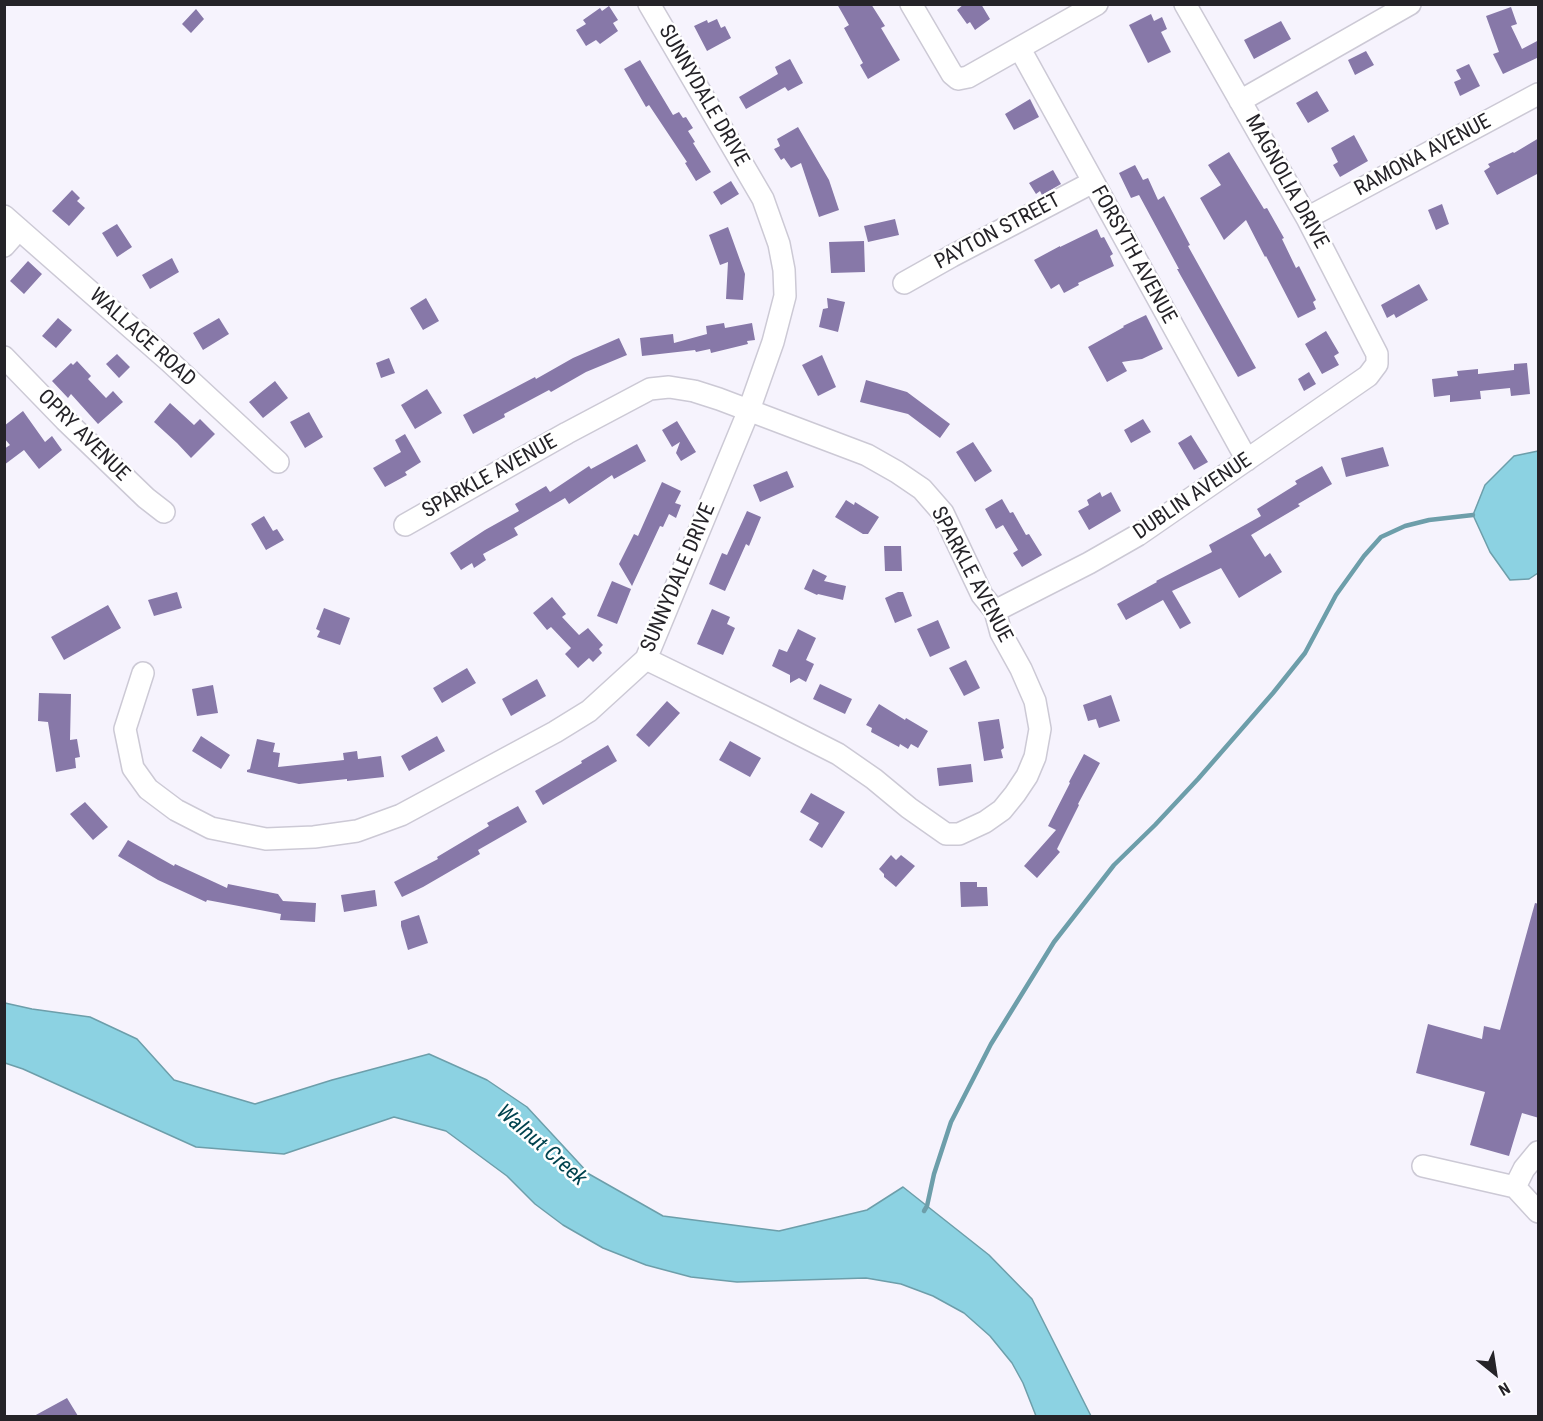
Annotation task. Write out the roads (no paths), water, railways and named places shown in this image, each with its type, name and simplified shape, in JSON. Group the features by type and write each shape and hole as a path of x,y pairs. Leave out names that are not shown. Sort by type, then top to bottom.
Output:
{"street":[{"name":"SUNNYDALE DRIVE","path":"143,673 124,729 133,768 148,789 176,810 211,828 267,839 314,837 357,831 401,815 555,732 589,711 646,659 749,410 773,342 785,296 784,270 779,244 763,199 649,4"},
{"path":"911,4 952,74 958,79 968,77 1020,49 1097,4"},
{"name":"MAGNOLIA DRIVE","path":"1185,4 1307,219 1377,354 1377,364"},
{"path":"1240,101 1410,4"},
{"name":"FORSYTH AVENUE","path":"1020,49 1247,460"},
{"name":"RAMONA AVENUE","path":"1307,219 1539,94"},
{"name":"PAYTON STREET","path":"903,284 1093,182"},
{"path":"4,246 12,223"},
{"name":"WALLACE ROAD","path":"12,223 169,361 278,462"},
{"name":"OPRY AVENUE","path":"4,357 73,428 146,498 164,512"},
{"name":"DUBLIN AVENUE","path":"995,611 1138,536 1368,376 1377,364"},
{"name":"SPARKLE AVENUE","path":"405,525 567,433 650,389 669,387 694,391 749,410 867,455 922,489 943,513 982,595 995,611 1002,633 1035,701 1040,729 1035,757 1027,776 1002,810 985,822 959,834 946,834 838,754 646,659"},
{"path":"1515,1187 1524,1169 1539,1152"},
{"path":"1423,1166 1515,1187 1539,1212"}],"water":[{"path":"1538,451 1538,573 1529,579 1510,580 1490,552 1473,515 1485,485 1514,456"},
{"name":"Walnut Creek","path":"5,1003 90,1017 137,1039 174,1080 255,1104 332,1080 429,1054 487,1080 527,1107 589,1174 663,1216 779,1231 867,1210 903,1187 989,1255 1032,1299 1091,1416 1036,1416 1012,1363 990,1336 964,1313 933,1296 901,1284 866,1278 737,1282 691,1277 646,1265 603,1248 563,1225 535,1204 507,1176 446,1131 394,1117 284,1154 196,1147 5,1063"}],"waterway":[{"path":"924,1211 951,1122 991,1044 1054,942 1114,865 1198,779 1273,693 1305,653 1336,595 1381,537 1405,526 1429,520 1473,515"}]}
